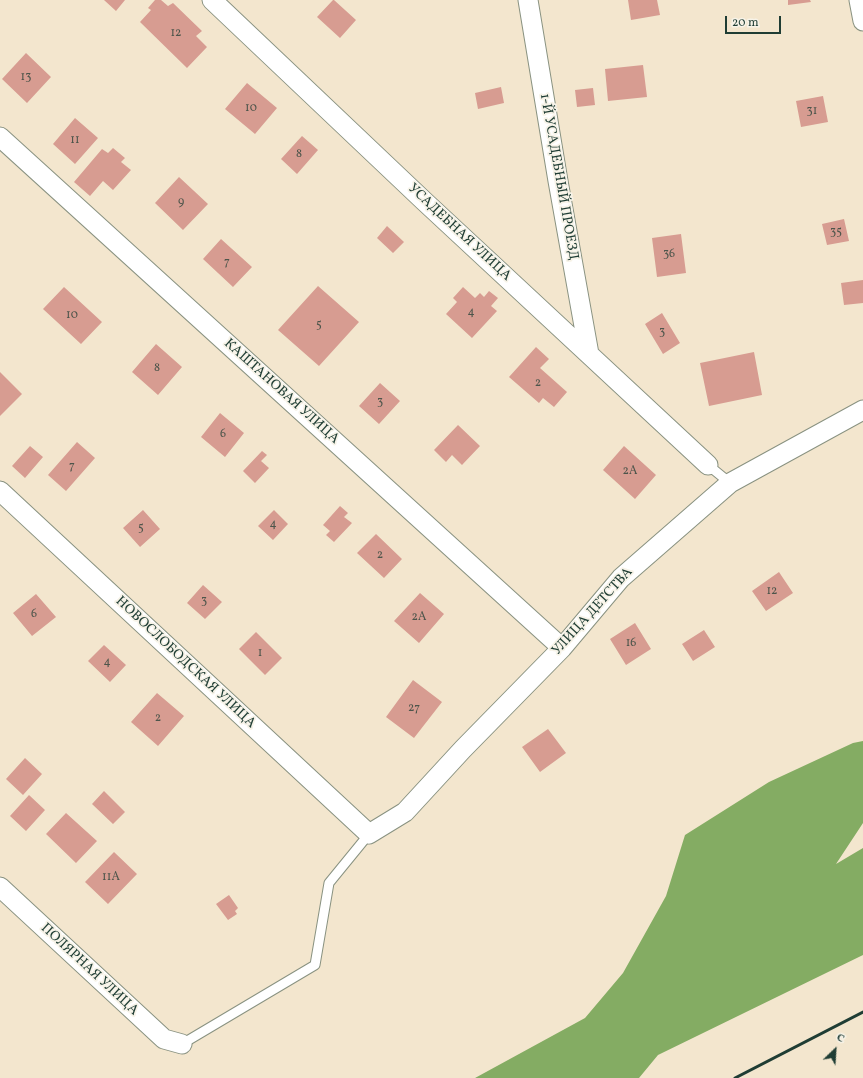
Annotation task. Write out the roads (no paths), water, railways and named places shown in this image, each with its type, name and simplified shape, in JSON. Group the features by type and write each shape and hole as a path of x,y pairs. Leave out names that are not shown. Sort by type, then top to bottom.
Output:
{"street":[{"name":"УСАДЕБНАЯ УЛИЦА","path":"212,0 424,201 708,465"},
{"name":"1-Й УСАДЕБНЫЙ ПРОЕЗД","path":"528,0 589,354"},
{"path":"859,0 863,21"},
{"name":"КАШТАНОВАЯ УЛИЦА","path":"0,137 562,648"},
{"name":"УЛИЦА ДЕТСТВА","path":"369,834 405,812 463,749 562,648 622,578 730,483 863,410"},
{"name":"НОВОСЛОБОДСКАЯ УЛИЦА","path":"0,491 369,834"},
{"name":"ПОЛЯРНАЯ УЛИЦА","path":"0,887 164,1039 182,1044"}],"lane":[{"path":"708,465 730,483"},
{"path":"182,1044 314,965 329,884 369,834"}],"railway":[{"path":"735,1078 863,1012"}]}
